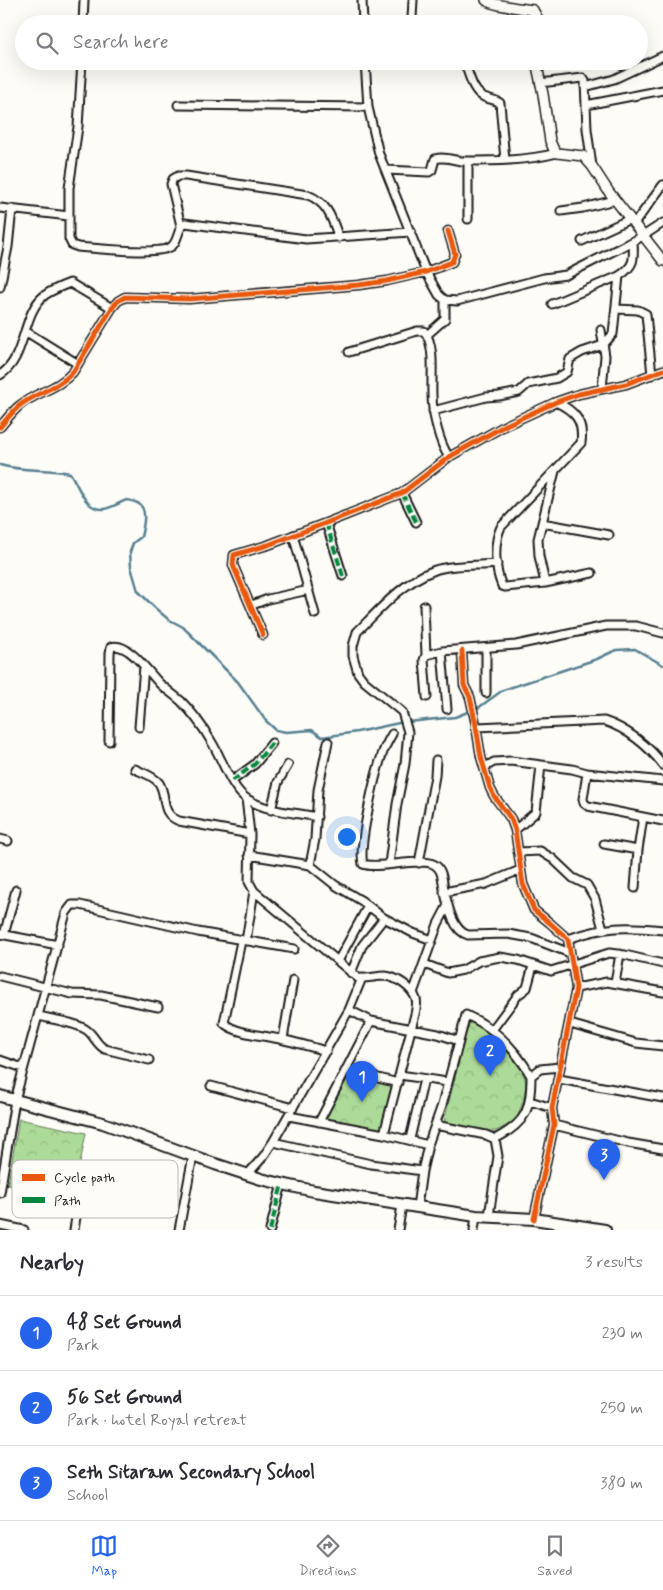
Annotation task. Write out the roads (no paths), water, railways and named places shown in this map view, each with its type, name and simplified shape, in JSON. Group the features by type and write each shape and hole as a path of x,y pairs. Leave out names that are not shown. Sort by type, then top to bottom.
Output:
{"main road":[{"path":"0,1096 103,1123 247,1175 282,1184 402,1206 476,1216 534,1219 605,1230"}],"street":[{"path":"83,15 84,0"},
{"path":"362,0 363,15"},
{"path":"412,15 413,0"},
{"path":"486,0 495,4 533,10 536,15"},
{"path":"648,63 663,56"},
{"path":"82,70 80,113 70,181 68,216 69,239 72,245 78,247 156,251 172,246 181,226 171,184 173,179 178,176 308,195 323,204 329,211 339,238"},
{"path":"366,70 368,107 372,129 386,170 426,272 439,295 446,300 457,301 544,278 566,275 643,236 663,223"},
{"path":"468,70 475,89 482,96 500,103 505,160"},
{"path":"538,70 550,141 557,154"},
{"path":"585,87 614,79 633,70"},
{"path":"540,83 583,78 585,81 592,166"},
{"path":"586,105 663,90"},
{"path":"178,105 368,107"},
{"path":"386,170 429,172 432,170 435,159 439,157 468,160 505,160 557,154 583,156 643,236 660,251 663,261"},
{"path":"468,160 468,219"},
{"path":"582,241 632,221 663,185"},
{"path":"561,211 615,200"},
{"path":"0,208 68,216"},
{"path":"0,287 8,247 12,209"},
{"path":"181,226 185,223 193,223 306,239 411,232"},
{"path":"0,427 19,406 62,382 73,372 112,308 125,297 189,299 387,281 426,272 448,264 455,258 448,231"},
{"path":"552,304 619,276 631,266 633,241"},
{"path":"433,411 486,397 519,392 528,384 557,378 567,372 570,358 603,345 613,334 619,276"},
{"path":"0,375 12,364 34,311 45,295 70,283 112,308"},
{"path":"427,335 445,319 446,300"},
{"path":"616,309 638,310 646,314 652,375"},
{"path":"602,330 605,356 602,389"},
{"path":"25,331 78,364"},
{"path":"350,352 417,331 424,331 427,335 432,357 433,411 444,450 449,457"},
{"path":"263,634 234,565 234,555 268,545 402,493 449,457 506,425 556,402 626,384 663,370"},
{"path":"556,402 570,408 580,423 581,443 501,527 497,538 497,564 502,586 545,583 592,573"},
{"path":"545,583 538,539 556,470"},
{"path":"402,493 416,522"},
{"path":"326,523 343,576"},
{"path":"542,523 609,535"},
{"path":"293,535 315,614"},
{"path":"389,864 397,804 406,764 408,732 402,712 375,691 358,673 353,656 353,646 357,632 398,592 435,570 448,567 497,564"},
{"path":"252,605 268,599 309,590"},
{"path":"424,606 426,655 424,660 427,697"},
{"path":"426,655 442,651 462,651 516,645 606,626 636,626 663,633"},
{"path":"109,741 111,647 116,646 122,647 144,666 159,683 189,710 212,741 232,781 246,798 272,810 283,810 317,817"},
{"path":"486,649 486,692"},
{"path":"442,651 446,709"},
{"path":"462,651 464,686 470,697 486,776 494,796 511,819 523,884 534,910 568,939 576,988 552,1108 554,1125 534,1219"},
{"path":"139,727 144,666"},
{"path":"476,724 604,721 618,725 663,764"},
{"path":"392,734 382,755 375,778 362,853 363,864 370,866 433,863 441,872 448,905 462,934 508,934 531,938 570,953"},
{"path":"310,865 317,817 318,790 328,742"},
{"path":"232,781 255,764 272,743"},
{"path":"419,863 435,776 436,760"},
{"path":"485,767 494,762 511,761 572,769 587,773 663,781"},
{"path":"272,810 278,782 288,765"},
{"path":"514,830 536,812 541,765"},
{"path":"134,769 157,781 161,786 166,809 173,818 179,821 250,834"},
{"path":"587,773 584,785 584,803 588,806 663,822"},
{"path":"246,798 250,834 250,882 254,891 358,978 386,976 394,978 402,982 416,999 415,1014 384,1134"},
{"path":"635,888 643,817"},
{"path":"0,839 8,841"},
{"path":"604,844 638,850"},
{"path":"518,852 540,851 553,859 573,878 587,885 595,899 604,929"},
{"path":"249,855 310,865 335,886 384,918 413,933 432,940"},
{"path":"444,892 486,884 520,870"},
{"path":"16,890 2,934 58,945"},
{"path":"254,891 224,1023 226,1026 238,1030 283,1039 326,1051"},
{"path":"0,1193 15,1100 23,1068 67,910 74,904 244,941 294,949"},
{"path":"413,994 438,924 448,905"},
{"path":"338,961 368,906"},
{"path":"351,972 362,946 384,918"},
{"path":"568,939 621,926 663,930"},
{"path":"424,964 448,973 463,970 479,961 500,957 518,960 551,971 609,953 663,964"},
{"path":"615,983 620,954"},
{"path":"492,1030 518,995 527,988 533,966"},
{"path":"0,976 72,994 101,995 158,1007"},
{"path":"247,1175 263,1157 289,1116 349,1010 362,978"},
{"path":"283,1039 293,980"},
{"path":"576,988 606,982 663,992"},
{"path":"349,1010 371,1021 438,1034 460,1041"},
{"path":"417,1207 428,1145 460,1041 466,1015 480,1021 492,1030 511,1048 531,1076 530,1101 525,1115 518,1126 495,1139"},
{"path":"38,1016 83,1028 91,1033 101,1046 105,1048 149,1060"},
{"path":"319,1122 371,1021"},
{"path":"570,1024 636,1043 663,1046"},
{"path":"0,1060 23,1068"},
{"path":"531,1076 540,1069 560,1067"},
{"path":"347,1070 398,1083"},
{"path":"400,1075 447,1082"},
{"path":"410,1139 424,1079"},
{"path":"559,1079 663,1098"},
{"path":"211,1086 293,1108"},
{"path":"530,1101 552,1108"},
{"path":"289,1116 410,1139 428,1145"},
{"path":"435,1125 486,1135 495,1139"},
{"path":"554,1125 628,1143 663,1149"},
{"path":"489,1216 498,1156 495,1139"},
{"path":"273,1142 370,1164 422,1172"},
{"path":"179,1230 193,1156"},
{"path":"270,1230 282,1184"},
{"path":"398,1230 402,1206"},
{"path":"474,1230 476,1216"},
{"path":"0,1225 24,1230"}],"waterway":[{"path":"0,465 70,473 83,497 97,509 104,509 127,500 139,504 144,515 143,529 141,537 133,543 130,552 131,567 138,591 168,619 183,627 238,682 266,721 276,730 286,732 312,730 322,737 399,723 455,717 478,708 503,690 597,659 616,650 635,649 663,665"}],"place":[{"name":"56 Set Ground","path":"490,1076"},
{"name":"48 Set Ground","path":"362,1102"},
{"name":"Seth Sitaram Secondary School","path":"604,1180"}]}
